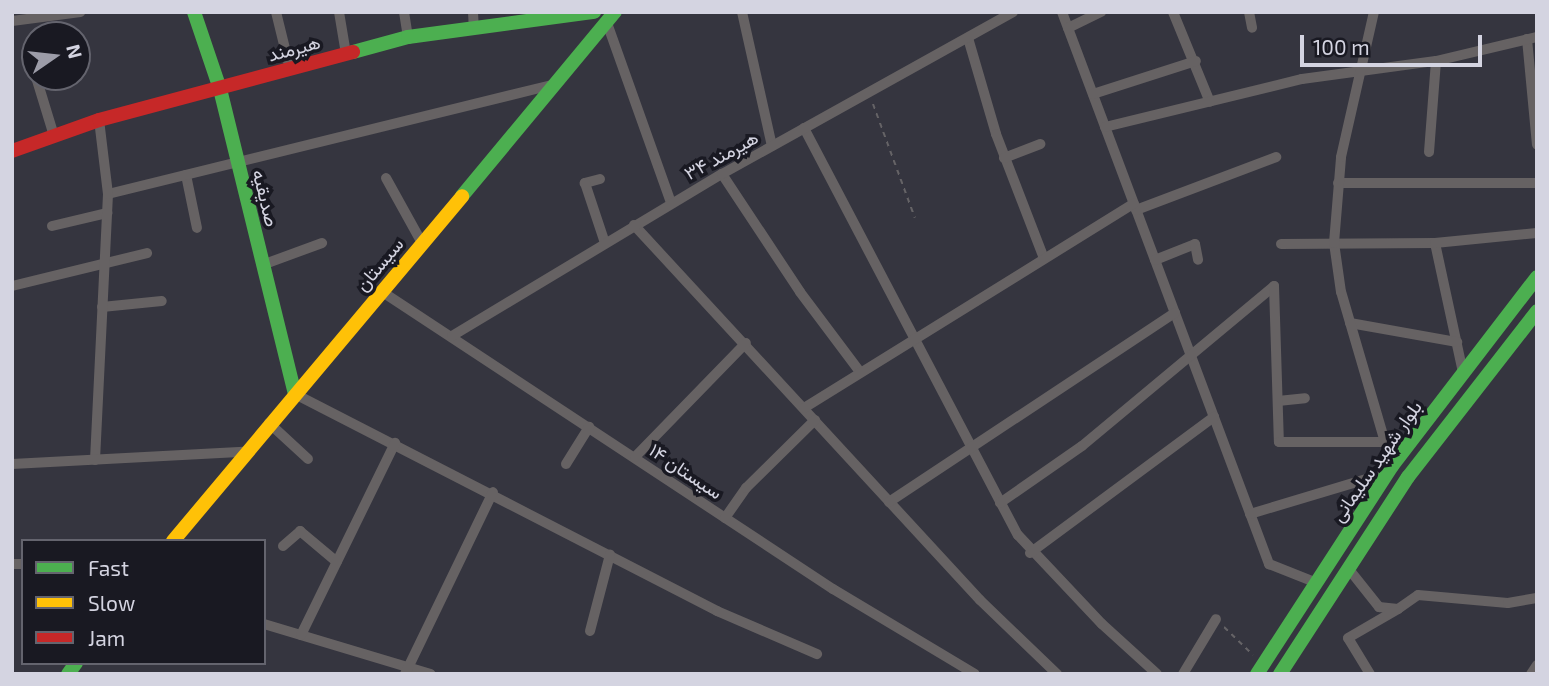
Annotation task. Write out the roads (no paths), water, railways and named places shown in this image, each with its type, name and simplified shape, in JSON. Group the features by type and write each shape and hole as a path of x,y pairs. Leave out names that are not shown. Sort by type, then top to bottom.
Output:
{"street":[{"path":"12,21 80,12"},
{"name":"صدیقیه","path":"194,12 220,89 295,394"},
{"path":"276,12 290,69"},
{"path":"339,12 346,54"},
{"path":"404,12 408,37"},
{"path":"473,12 474,29"},
{"name":"هیرمند","path":"12,151 99,120 408,37 474,29 536,16 594,12"},
{"path":"742,12 772,146"},
{"name":"هیرمند ۳۴","path":"452,336 722,173 1013,12"},
{"path":"1062,12 1269,564 1317,583"},
{"path":"1068,28 1101,12"},
{"path":"1172,12 1196,61 1210,102"},
{"path":"1249,12 1252,28"},
{"path":"1000,503 1082,446 1274,286 1279,442 1385,442 1350,323 1334,243 1338,183 1374,12"},
{"path":"611,18 671,203"},
{"name":"سیستان","path":"175,539 244,452 559,84 611,18"},
{"path":"968,38 1004,158 1043,256"},
{"path":"1105,127 1302,79 1436,61 1532,38 1537,145"},
{"path":"1093,94 1196,61"},
{"path":"1429,152 1436,61"},
{"path":"108,194 559,84"},
{"path":"40,91 54,136"},
{"path":"95,460 108,194 99,120"},
{"path":"804,128 1000,503 1030,553 1157,674"},
{"path":"1004,158 1040,144"},
{"path":"804,408 1043,256 1135,207 1276,157"},
{"path":"722,173 800,292 860,372"},
{"path":"186,175 197,228"},
{"path":"386,178 422,243"},
{"path":"600,179 585,183 604,243"},
{"path":"1338,183 1537,183"},
{"path":"52,226 107,213"},
{"path":"634,225 746,343 889,502 1056,674"},
{"path":"1281,244 1435,243 1537,233"},
{"path":"262,265 322,243"},
{"path":"1435,243 1463,373"},
{"path":"1155,260 1195,244 1198,260"},
{"path":"12,286 105,260 147,253"},
{"name":"بلوار شهید سلیمانی","path":"1260,669 1387,473 1537,277"},
{"name":"سیستان ۱۴","path":"381,292 452,336 724,518 975,674"},
{"path":"103,307 162,301"},
{"name":"بلوار شهید سلیمانی","path":"1280,674 1408,477 1537,311"},
{"path":"889,502 1175,313"},
{"path":"1350,323 1457,342"},
{"path":"635,457 746,343"},
{"path":"295,394 494,492 717,611 817,654"},
{"path":"1278,401 1305,398"},
{"path":"1030,553 1214,417"},
{"path":"724,518 746,488 815,420"},
{"path":"269,423 308,459"},
{"path":"566,464 589,427"},
{"path":"301,635 395,443"},
{"path":"12,464 244,452"},
{"path":"1250,514 1387,473"},
{"path":"406,670 494,492"},
{"path":"283,546 300,530 337,562"},
{"path":"590,631 610,555"},
{"path":"1348,568 1379,607 1398,609"},
{"path":"1370,674 1348,638 1418,595 1508,603 1537,598"},
{"path":"1183,674 1216,619"},
{"path":"266,625 406,670 431,674"},
{"path":"1531,674 1537,665"}]}
